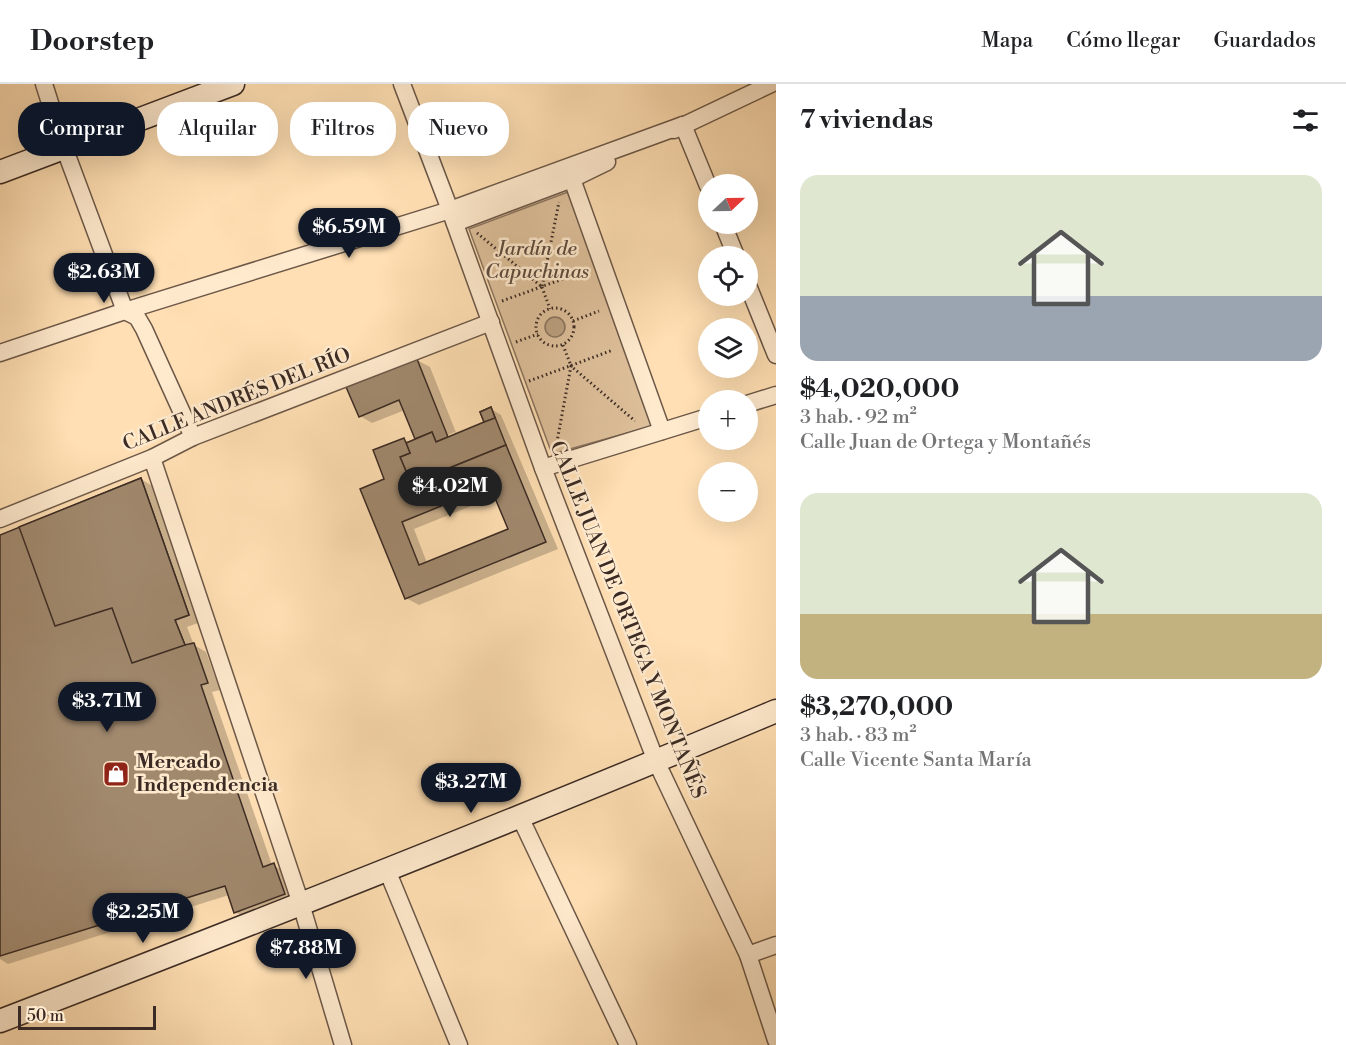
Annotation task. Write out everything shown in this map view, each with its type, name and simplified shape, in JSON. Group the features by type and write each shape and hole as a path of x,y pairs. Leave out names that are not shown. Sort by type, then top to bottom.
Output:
{"street":[{"path":"44,84 50,102"},
{"path":"145,117 233,84"},
{"name":"CALLE JUAN DE ORTEGA Y MONTAÑÉS","path":"402,84 453,216 543,468 656,761 748,955 776,1040"},
{"path":"0,353 124,311 453,216 572,179 771,84"},
{"path":"453,216 683,125"},
{"path":"683,125 703,174"},
{"path":"0,172 41,156"},
{"path":"67,156 124,311 137,317 144,329 194,437"},
{"path":"572,179 662,431"},
{"path":"756,306 776,355"},
{"name":"CALLE ANDRÉS DEL RÍO","path":"0,519 152,458 194,437 491,322"},
{"path":"758,401 776,395"},
{"path":"543,468 698,420"},
{"path":"152,458 302,904 343,1045"},
{"path":"0,1021 520,817 776,711"},
{"path":"520,817 628,1045"},
{"path":"387,870 459,1045"},
{"path":"748,955 776,945"}],"path":[{"path":"542,287 559,200"},
{"path":"475,231 542,287 550,309"},
{"path":"500,302 585,271"},
{"path":"550,309 561,309 570,316 574,326 571,337 557,346 545,343 536,328 540,316 550,309"},
{"path":"573,321 599,311"},
{"path":"563,344 571,366 641,426"},
{"path":"529,381 613,350"},
{"path":"555,451 571,366"}],"green space":[{"name":"Jardín de Capuchinas","path":"568,192 652,426 552,454 469,229"}],"shaded area":[{"path":"555,317 562,320 565,327 562,334 555,337 548,334 545,327 548,320"}],"building":[{"path":"417,359 448,437 436,442 432,432 415,439 399,400 359,417 346,387"},
{"path":"491,407 506,445 447,469 451,478 425,489 421,479 411,483 400,457 410,453 406,443 432,432 436,442 484,422 480,412"},
{"path":"491,407 495,418 484,422 480,412"},
{"path":"404,438 410,453 400,457 411,483 421,479 425,489 451,478 447,469 506,445 546,542 405,599 360,489 384,479 373,450","holes":["490,486 508,529 419,565 402,522"]},
{"name":"Mercado Independencia","path":"141,478 189,615 175,620 185,645 194,643 208,683 201,685 263,867 274,863 285,894 234,913 225,886 0,956 0,535"},
{"path":"141,478 189,615 175,620 185,645 132,663 112,608 55,626 19,527"}],"place":[{"name":"Mercado Independencia","path":"116,774"}]}
